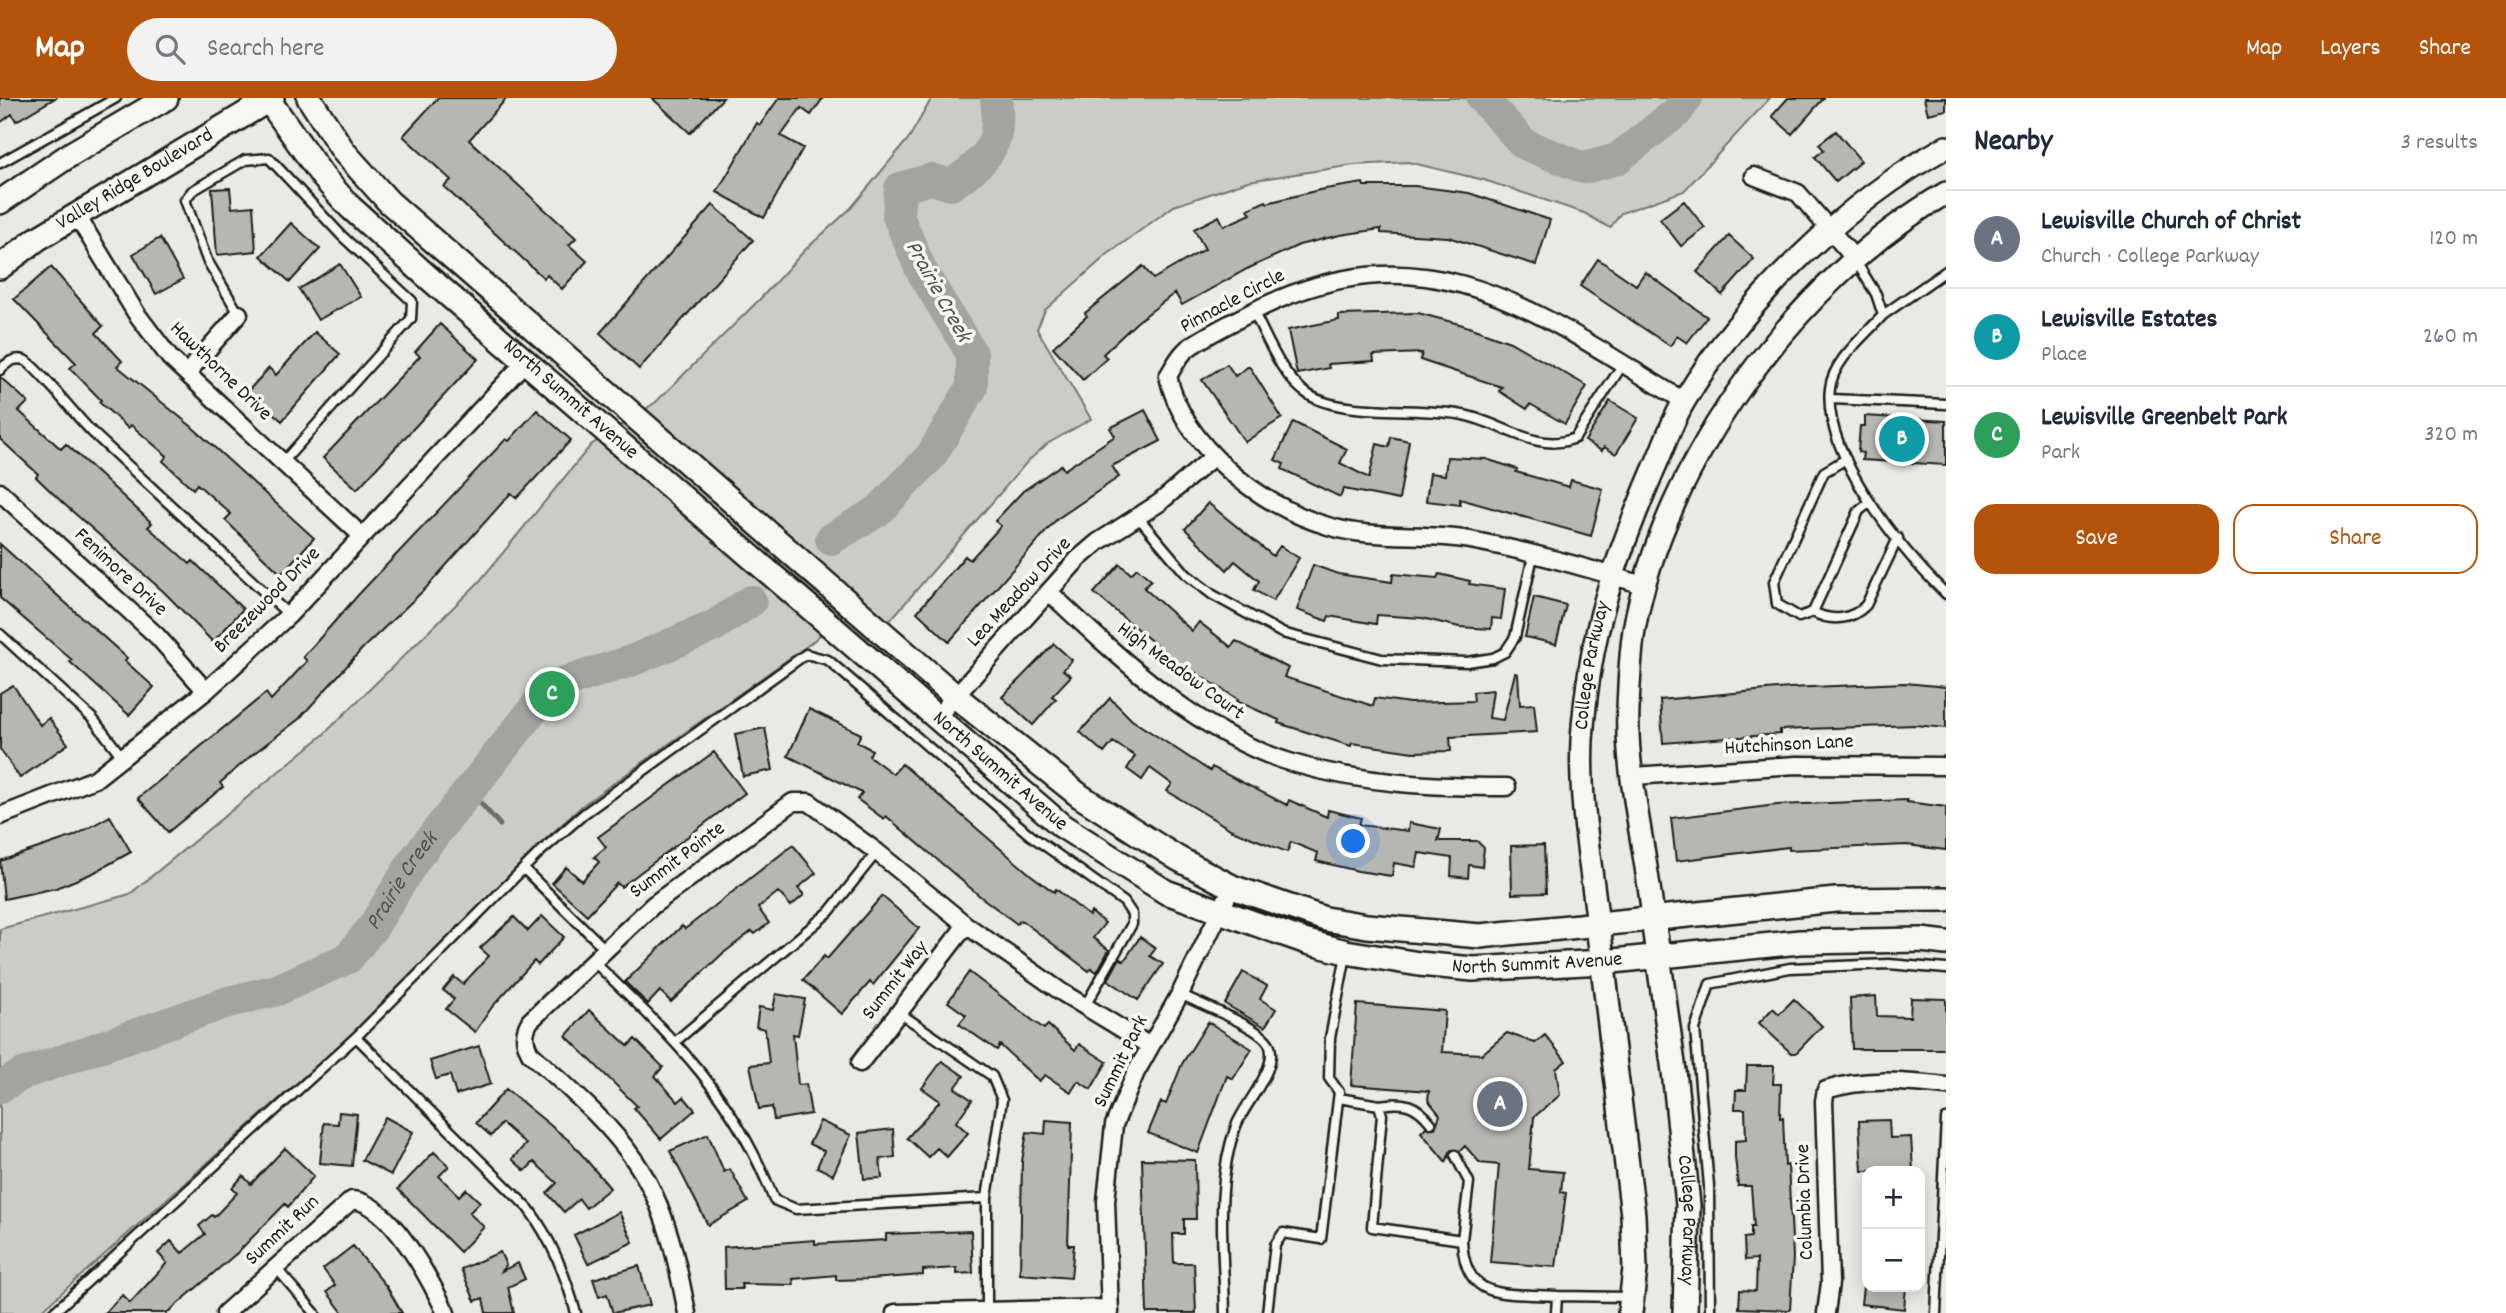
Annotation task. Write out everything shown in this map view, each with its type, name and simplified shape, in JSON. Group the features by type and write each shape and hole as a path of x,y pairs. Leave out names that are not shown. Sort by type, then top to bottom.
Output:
{"main road":[{"path":"0,202 71,154 166,98"},
{"name":"North Summit Avenue","path":"309,98 344,152 389,202 955,696 1080,796 1167,851 1232,887 1325,919 1367,926 1480,936 1836,900 1946,899"},
{"name":"North Summit Avenue","path":"269,99 304,153 350,207 525,362 1062,826 1166,892 1346,952 1473,969 1603,962 1800,943 1946,943"},
{"name":"Valley Ridge Boulevard","path":"0,267 37,239 269,99"},
{"name":"College Parkway","path":"1653,919 1688,1205 1685,1313"},
{"name":"College Parkway","path":"1598,925 1633,1215 1635,1269 1631,1305"}],"street":[{"name":"College Parkway","path":"1598,925 1584,810 1582,744 1591,654 1610,575 1684,401 1742,321 1830,230 1858,205 1946,147"},
{"path":"1754,176 1798,194 1855,260"},
{"name":"College Parkway","path":"1653,919 1628,713 1630,663 1634,629 1646,586 1679,493 1721,420 1780,334 1855,260 1908,215 1946,193"},
{"name":"Hawthorne Drive","path":"77,216 156,341 362,536"},
{"name":"Pinnacle Circle","path":"1646,586 1444,536 1328,527 1266,498 1243,483 1213,457 1172,396 1168,376 1185,350 1253,311 1299,289 1336,280 1400,274 1444,278 1523,306 1684,401"},
{"path":"187,373 239,314"},
{"name":"Breezewood Drive","path":"0,816 95,779 206,691 289,615 525,362"},
{"name":"Lea Meadow Drive","path":"935,719 1049,592 1098,542 1138,517 1213,457"},
{"name":"Fenimore Drive","path":"0,492 157,636 206,691"},
{"name":"High Meadow Court","path":"1049,592 1124,663 1187,708 1237,739 1293,764 1388,783 1507,787"},
{"name":"Hutchinson Lane","path":"1634,776 1796,765 1946,766"},
{"name":"Summit Pointe","path":"687,1313 673,1244 661,1212 635,1160 596,1115 530,1053 525,1042 525,1031 530,1021 604,948 653,905 793,802 809,802 877,852 966,925 1085,1006 1150,1046"},
{"name":"Summit Park","path":"1110,1310 1106,1201 1109,1152 1123,1099 1181,994 1232,887"},
{"name":"Summit Way","path":"860,1063 966,925"},
{"name":"Columbia Drive","path":"1826,1313 1830,1283 1824,1101 1826,1090 1843,1084 1889,1080 1946,1086"},
{"name":"Summit Run","path":"225,1313 342,1205 352,1200 362,1200 372,1205 412,1251 446,1313"},
{"path":"895,1313 987,1308 1110,1310"}],"lane":[{"path":"0,163 116,98"},
{"path":"239,314 207,260 185,200 192,191 245,160 269,159 342,236 412,301 411,319 283,462"},
{"path":"1855,260 1884,315"},
{"path":"1946,271 1884,315 1842,360 1830,387 1832,421 1846,459 1870,502 1946,594"},
{"path":"1253,311 1288,374 1310,396 1348,407 1467,415 1550,445 1575,438 1623,364"},
{"path":"0,370 14,360 24,360 35,367 68,409 289,615"},
{"path":"1831,399 1946,404"},
{"path":"1846,459 1824,472 1773,582 1777,604 1799,617 1814,612 1836,619 1860,612 1866,605 1898,538"},
{"path":"1814,612 1859,511 1870,502"},
{"path":"1138,517 1187,575 1213,595 1282,633 1382,659 1467,662 1493,658 1505,652 1515,636 1533,556"},
{"path":"0,634 93,719 123,758"},
{"path":"53,1313 356,1037 524,869 585,813 806,654 820,656 1030,835 1124,902 1132,914 1132,924 1085,1006"},
{"path":"676,1041 829,912 877,852"},
{"path":"524,869 604,948"},
{"path":"1267,1313 1275,1245 1283,1233 1321,1239 1339,1098 1339,1092 1329,1078 1330,1038 1346,952"},
{"path":"592,960 676,1041 720,1096 757,1155 774,1199 796,1209 987,1198"},
{"path":"1710,1313 1709,1186 1695,1029 1710,984 1790,968 1889,964 1946,969"},
{"path":"1181,994 1265,1038 1270,1046 1269,1070 1237,1122 1222,1182 1225,1313"},
{"path":"898,1012 992,1076 1002,1100 987,1198 987,1308"},
{"path":"356,1037 528,1208 545,1231 565,1273 576,1313"},
{"path":"1339,1098 1379,1105 1402,1102 1411,1104 1431,1123"},
{"path":"1379,1105 1382,1115 1372,1227 1462,1240"},
{"path":"1936,1313 1946,1119"},
{"path":"1455,1155 1469,1182 1462,1240 1466,1270 1474,1282 1487,1290 1631,1305"},
{"path":"276,1267 316,1313"},
{"path":"1556,1313 1557,1296"}],"shaded area":[{"path":"932,98 1770,98 1684,191 1621,213 1610,228 1584,213 1484,180 1408,162 1354,165 1248,181 1174,206 1108,254 1045,310 1037,329 1091,419 1047,444 1027,462 887,624 859,600 811,643 583,805 536,848 372,1016 39,1313 0,1313 0,929 130,894 323,735 479,582 591,445 656,402 760,299 805,250 851,208 909,138"}],"building":[{"path":"0,98 55,98 16,121 12,114 0,123"},
{"path":"438,98 507,98 469,140 576,238 569,245 587,261 562,289 547,275 544,278 444,187 451,180 403,136"},
{"path":"652,98 723,98 690,133"},
{"path":"779,98 823,98 811,115 801,108 781,136 803,148 764,218 717,192 757,123 760,125"},
{"path":"1788,98 1824,98 1792,134 1772,116"},
{"path":"1924,98 1946,98 1946,110 1928,114"},
{"path":"1836,131 1861,161 1836,182 1815,157 1824,150 1819,144"},
{"path":"1363,183 1364,186 1415,186 1469,193 1550,220 1536,265 1448,237 1381,233 1381,229 1340,235 1299,245 1247,269 1182,305 1175,293 1137,322 1103,354 1107,358 1083,380 1053,347 1087,316 1085,313 1143,266 1153,279 1205,249 1194,229 1219,216 1224,226 1251,214 1248,209 1266,201 1267,203 1319,190"},
{"path":"230,188 232,208 253,206 256,251 217,255 212,189"},
{"path":"1684,201 1705,228 1681,246 1660,219"},
{"path":"713,205 753,240 639,369 600,333"},
{"path":"291,223 320,249 290,282 261,256"},
{"path":"1729,236 1754,259 1722,295 1697,272"},
{"path":"160,238 183,279 156,294 133,254"},
{"path":"1598,259 1636,285 1645,272 1707,317 1687,343 1677,336 1670,346 1580,286"},
{"path":"340,264 361,297 318,320 299,289"},
{"path":"51,267 103,326 96,333 122,361 117,366 191,426 314,538 281,574 225,520 231,514 197,484 193,489 163,461 167,456 131,425 128,428 99,402 101,400 70,368 76,363 14,299"},
{"path":"1418,313 1510,342 1587,386 1565,424 1530,404 1527,409 1499,391 1502,387 1420,360 1422,353 1373,355 1374,361 1328,364 1329,368 1297,374 1288,330 1339,320 1339,315"},
{"path":"440,324 478,359 357,489 323,458 420,356 415,352"},
{"path":"315,332 340,354 282,421 248,391 269,368 276,375"},
{"path":"1227,364 1235,376 1249,366 1282,418 1245,442 1202,380"},
{"path":"0,377 28,402 19,411 61,449 66,444 152,523 148,527 190,564 193,561 243,609 213,642 164,592 64,504 36,477 38,474 0,439"},
{"path":"1610,401 1638,418 1616,454 1604,447 1602,451 1585,441"},
{"path":"537,410 571,440 517,498 511,493 426,588 363,648 299,719 253,754 220,783 223,787 168,832 138,798 266,693 271,700 307,661 303,657 360,593 506,439 509,441"},
{"path":"1145,410 1161,441 1112,466 1119,477 1057,519 949,642 917,612 965,556 970,560 1001,526 995,521 1023,491 1061,465 1064,470 1115,436 1110,428"},
{"path":"1865,416 1946,421 1946,465 1862,460 1863,453 1858,452 1860,426 1865,426"},
{"path":"1293,422 1347,449 1340,463 1369,478 1377,444 1389,447 1391,437 1409,441 1399,500 1344,489 1340,497 1282,469 1284,464 1275,460"},
{"path":"1447,457 1486,459 1517,469 1516,472 1569,487 1571,480 1603,489 1591,536 1460,499 1460,505 1426,501 1430,473 1445,475"},
{"path":"1208,503 1273,556 1280,546 1299,558 1273,601 1254,590 1259,581 1235,561 1227,570 1185,529"},
{"path":"0,544 127,658 125,661 154,687 129,715 70,662 72,660 0,598"},
{"path":"1120,564 1131,574 1137,568 1151,580 1144,588 1192,631 1199,622 1231,647 1236,641 1288,668 1284,677 1373,706 1375,698 1410,703 1474,701 1473,692 1493,690 1489,718 1503,720 1515,673 1518,674 1520,705 1534,704 1537,732 1450,737 1451,751 1413,752 1352,743 1351,746 1278,723 1279,720 1237,701 1238,699 1188,668 1186,670 1094,593"},
{"path":"1313,565 1338,574 1392,582 1393,574 1437,578 1439,574 1470,581 1469,584 1505,589 1501,619 1492,618 1491,629 1459,627 1422,618 1377,615 1376,624 1329,616 1327,621 1297,610"},
{"path":"1534,597 1566,605 1556,644 1525,637"},
{"path":"1054,644 1072,660 1063,670 1071,676 1052,696 1056,699 1033,725 1002,697"},
{"path":"1905,683 1946,687 1946,728 1915,725 1780,730 1780,734 1663,743 1660,700 1789,688"},
{"path":"13,685 40,725 49,718 68,744 20,778 0,749 0,693"},
{"path":"1110,698 1132,720 1210,771 1212,767 1287,805 1289,800 1327,817 1328,810 1361,818 1359,825 1408,831 1409,823 1441,829 1438,841 1477,841 1484,848 1482,867 1469,865 1468,878 1451,876 1452,858 1419,853 1416,867 1394,863 1392,876 1358,871 1316,861 1318,853 1291,842 1287,852 1232,830 1167,791 1172,784 1150,768 1142,780 1127,769 1135,756 1113,742 1104,753 1080,732"},
{"path":"809,709 861,734 857,742 872,750 869,756 893,774 902,764 1031,875 1054,892 1056,889 1089,916 1091,912 1105,923 1093,938 1109,950 1097,972 1091,968 1089,971 1021,920 1017,924 981,897 886,816 884,819 857,799 862,793 788,756"},
{"path":"765,728 773,770 743,776 735,734"},
{"path":"714,752 745,793 621,887 617,883 587,915 552,883 566,867 582,881 599,862 594,857 606,847 598,837"},
{"path":"1907,800 1946,807 1946,850 1907,845 1789,850 1789,847 1676,861 1671,818 1777,805"},
{"path":"110,816 131,852 93,873 56,888 4,899 0,861 74,836"},
{"path":"793,845 816,873 798,888 804,895 791,906 778,892 758,908 769,923 755,934 752,931 721,955 671,1002 660,991 648,1004 625,982 682,926 685,929"},
{"path":"1544,845 1546,893 1512,894 1511,846"},
{"path":"882,896 919,928 873,985 870,982 842,1014 803,980 824,956 827,959"},
{"path":"542,916 564,937 538,965 534,961 492,1007 475,1032 446,1009 454,999 443,990 454,977 463,984 489,956 480,948 514,917 528,931"},
{"path":"1140,937 1156,948 1150,956 1163,964 1138,1000 1108,980 1120,958 1124,961"},
{"path":"969,972 1044,1029 1048,1025 1075,1050 1079,1044 1107,1062 1091,1089 1078,1081 1071,1092 1045,1075 1039,1081 1000,1045 997,1050 959,1024 966,1015 948,1002"},
{"path":"1243,972 1267,986 1260,999 1276,1009 1265,1027 1225,1004"},
{"path":"776,994 805,999 798,1035 793,1034 798,1085 806,1084 811,1114 774,1120 772,1107 759,1109 750,1065 769,1063 765,1029 756,1027 759,1007 773,1010"},
{"path":"1876,996 1877,1016 1910,1017 1911,998 1946,999 1946,1049 1852,1049 1850,998"},
{"path":"1794,999 1822,1026 1796,1053 1791,1053 1759,1023 1773,1008 1779,1014"},
{"path":"1357,1004 1445,1011 1442,1052 1482,1054 1507,1033 1535,1043 1545,1035 1566,1061 1556,1069 1560,1095 1534,1117 1529,1169 1563,1172 1561,1192 1566,1193 1556,1267 1490,1262 1499,1165 1480,1163 1465,1146 1460,1151 1451,1150 1446,1162 1421,1132 1426,1127 1435,1128 1440,1115 1428,1100 1429,1091 1351,1085"},
{"path":"589,1010 628,1046 635,1039 663,1067 655,1076 678,1102 684,1097 695,1110 661,1139 634,1108 637,1106 566,1036"},
{"path":"1208,1022 1252,1049 1233,1079 1227,1076 1198,1153 1148,1133 1161,1102 1166,1104 1182,1064"},
{"path":"479,1046 491,1084 456,1095 450,1075 436,1079 430,1061"},
{"path":"942,1061 964,1076 955,1088 972,1100 956,1122 968,1133 947,1157 937,1148 928,1157 907,1138 940,1101 922,1088"},
{"path":"1747,1066 1774,1066 1773,1084 1781,1084 1780,1118 1783,1117 1785,1166 1788,1165 1793,1257 1790,1310 1739,1308 1740,1290 1756,1291 1757,1259 1745,1260 1744,1238 1751,1237 1751,1227 1754,1227 1751,1186 1738,1186 1735,1157 1735,1141 1746,1140 1745,1109 1735,1109 1736,1090 1746,1090"},
{"path":"506,1089 572,1143 610,1188 586,1208 579,1199 564,1212 547,1193 557,1183 534,1162 525,1171 512,1159 526,1144 502,1123 491,1136 476,1123"},
{"path":"339,1112 357,1114 352,1166 320,1163 324,1123 338,1124"},
{"path":"385,1117 413,1132 391,1175 362,1160"},
{"path":"1046,1120 1072,1122 1068,1245 1074,1245 1071,1278 1020,1274 1022,1161 1027,1132 1045,1134"},
{"path":"1889,1120 1890,1138 1911,1137 1913,1166 1862,1166 1862,1171 1859,1121"},
{"path":"820,1121 851,1135 833,1175 817,1167 824,1151 809,1144"},
{"path":"893,1129 895,1157 880,1159 882,1178 864,1179 859,1133"},
{"path":"708,1134 724,1172 730,1169 748,1202 708,1225 670,1151"},
{"path":"285,1148 314,1176 288,1207 285,1204 237,1253 167,1313 105,1313 122,1295 130,1303 167,1263 158,1253 171,1241 182,1253 205,1234 199,1226 212,1215 214,1217 237,1193 232,1188 243,1176 251,1184"},
{"path":"434,1152 449,1166 439,1176 459,1196 466,1189 480,1202 469,1213 484,1227 460,1252 398,1189"},
{"path":"1142,1159 1195,1160 1196,1219 1184,1219 1184,1234 1173,1234 1174,1263 1194,1263 1196,1313 1147,1313"},
{"path":"619,1212 633,1242 588,1264 574,1235"},
{"path":"971,1231 973,1273 957,1274 957,1268 923,1270 923,1275 870,1279 836,1280 836,1275 793,1279 794,1285 741,1284 742,1289 725,1289 724,1247 815,1240 815,1244 886,1240 886,1234"},
{"path":"353,1246 387,1287 402,1313 343,1313 327,1292 335,1285 323,1269"},
{"path":"500,1252 506,1265 502,1271 518,1263 525,1279 508,1287 514,1313 486,1313 483,1298 475,1301 461,1269"},
{"path":"639,1266 650,1305 613,1313 607,1294 599,1297 593,1279"},
{"path":"1862,1292 1906,1292 1904,1309 1861,1304"}],"waterway":[{"name":"Prairie Creek","path":"831,539 878,511 931,456 972,387 972,354 921,270 898,216 900,188 931,179 951,185 983,159 990,150 997,128 996,98"},
{"name":"Prairie Creek","path":"1482,98 1524,144 1584,168 1617,159 1677,112 1687,98"},
{"name":"Prairie Creek","path":"0,1087 23,1074 228,1002 277,990 348,958 373,927 415,859 552,686 631,661 714,626 751,601"},
{"path":"469,790 500,825"}],"place":[{"name":"Lewisville Estates","path":"1902,439"},
{"name":"Lewisville Greenbelt Park","path":"552,694"},
{"name":"Lewisville Church of Christ","path":"1500,1104"}]}
